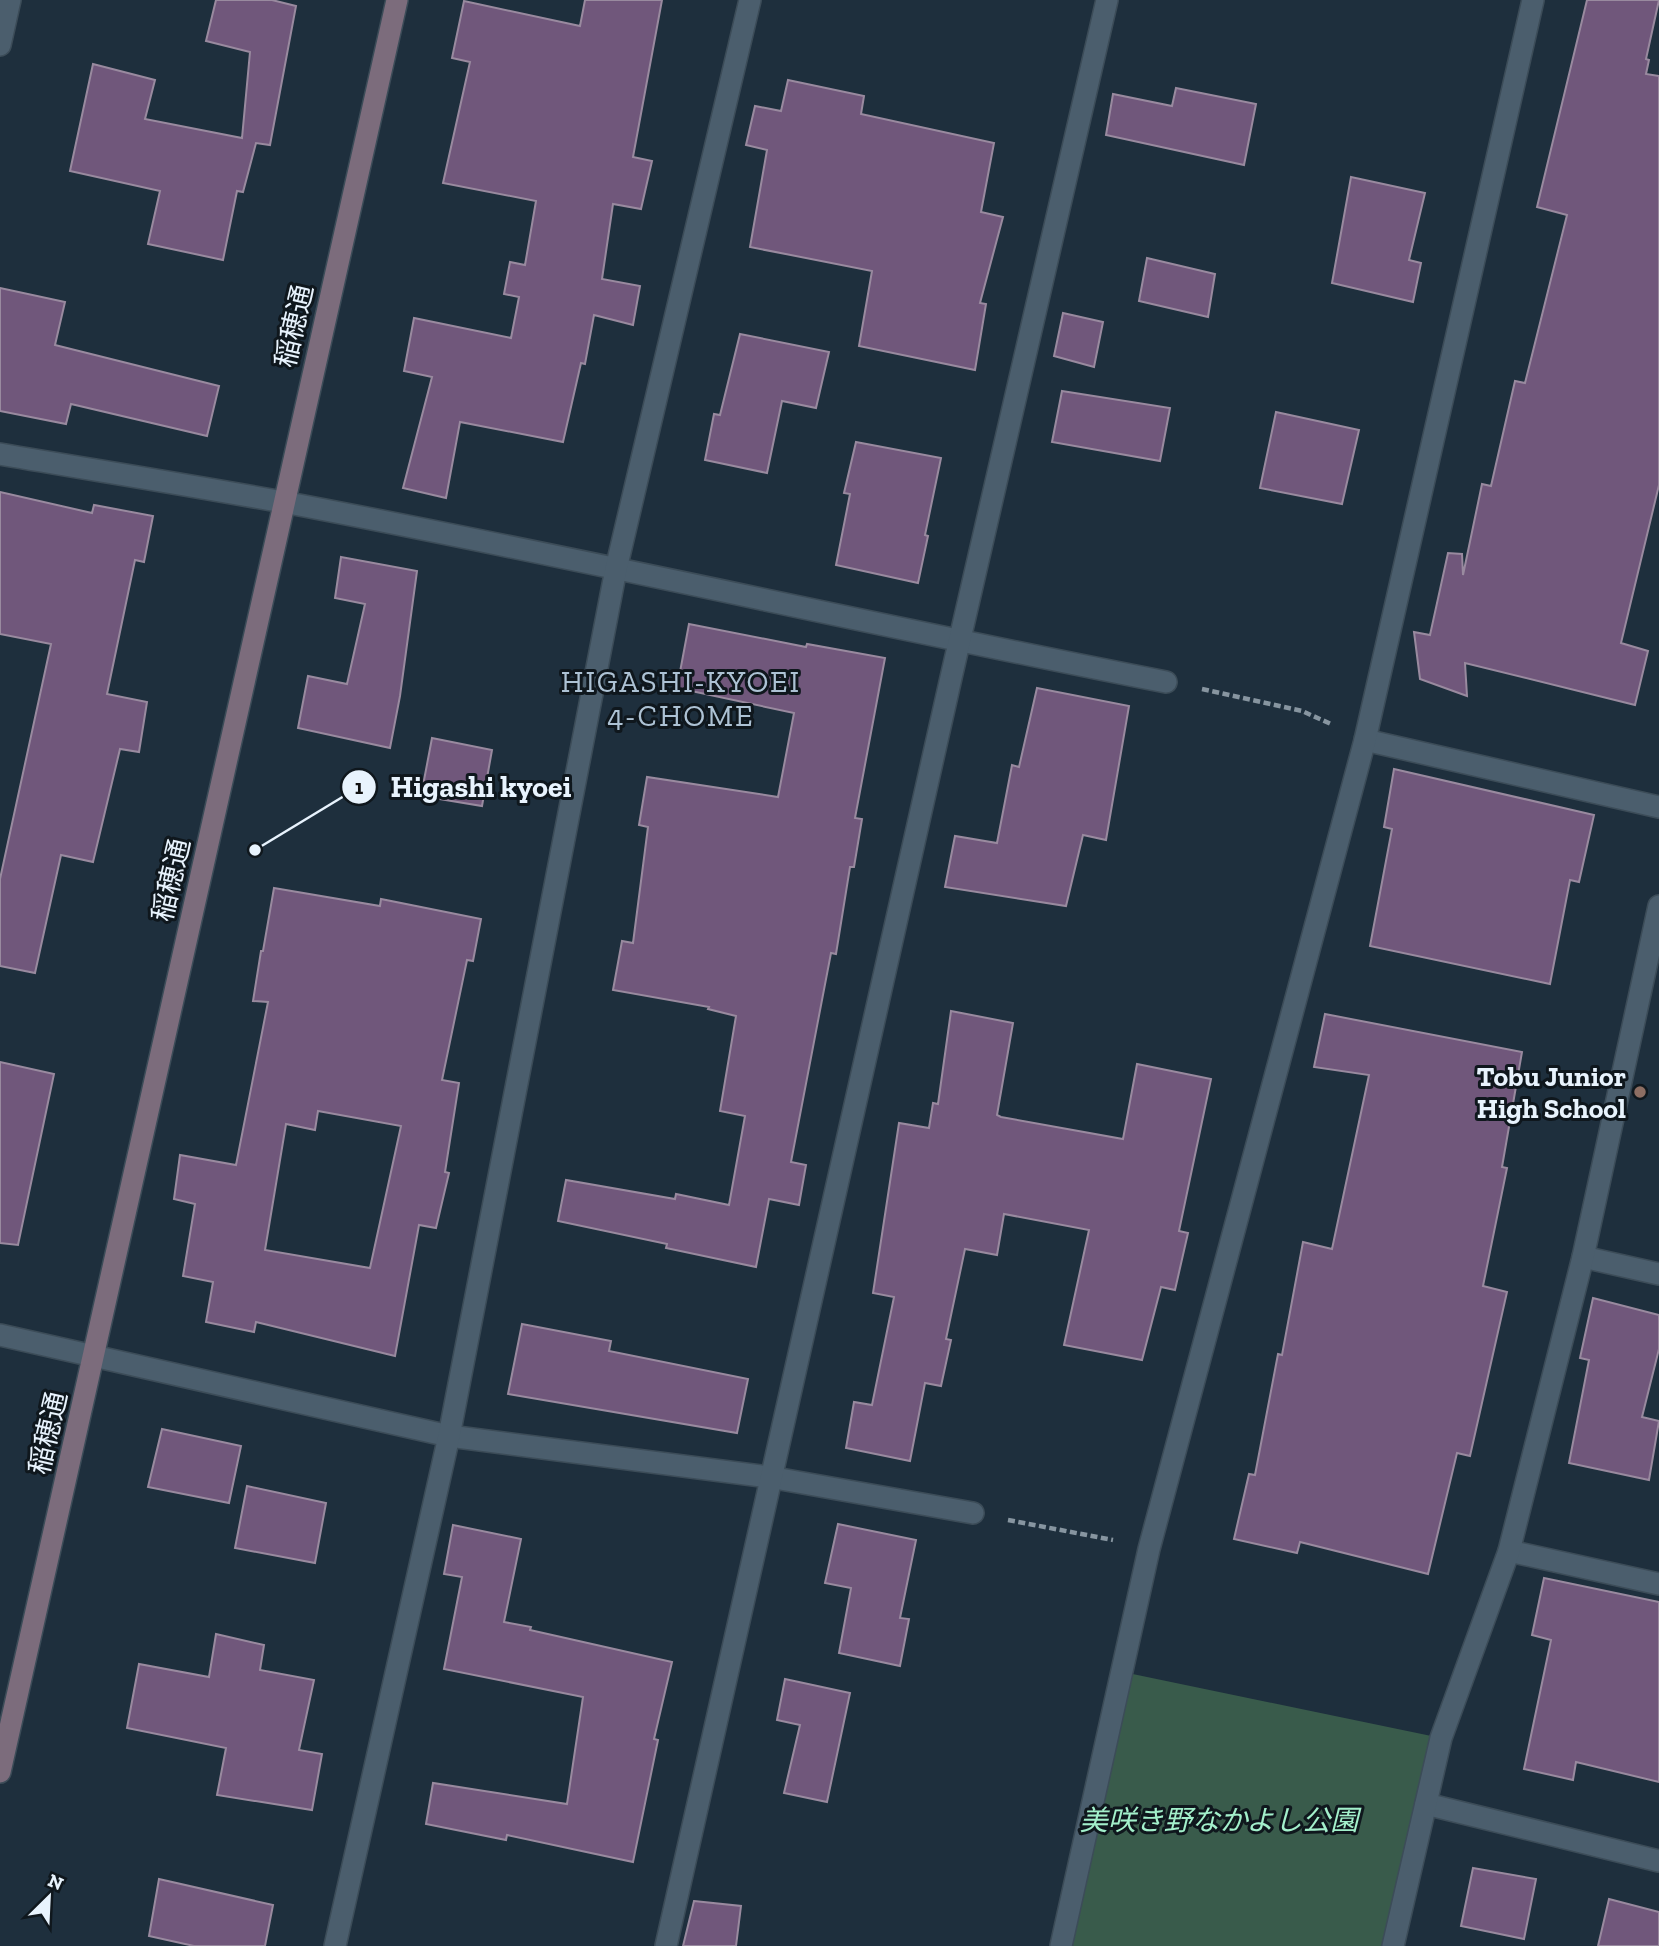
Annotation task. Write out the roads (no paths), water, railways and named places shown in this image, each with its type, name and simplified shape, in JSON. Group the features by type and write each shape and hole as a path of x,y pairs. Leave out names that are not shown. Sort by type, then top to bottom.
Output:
{"street":[{"path":"0,46 10,0"},
{"name":"稲穂通","path":"0,1772 397,0"},
{"path":"335,1946 449,1436 615,569 750,0"},
{"path":"666,1946 958,642 1107,0"},
{"path":"1061,1946 1149,1549 1365,740 1533,0"},
{"path":"0,454 283,503 615,569 958,642 1167,682"},
{"path":"1365,740 1659,807"},
{"path":"1393,1946 1441,1738 1509,1551 1583,1257 1659,906"},
{"path":"1583,1257 1659,1274"},
{"path":"0,1335 449,1436 769,1477 973,1513"},
{"path":"1509,1551 1659,1584"},
{"path":"1426,1804 1659,1861"}],"place":[{"name":"Higashi kyoei","path":"255,850"},
{"name":"Tobu Junior High School","path":"1640,1092"}],"district":[{"name":"HIGASHI-KYOEI 4-CHOME","path":"681,699"}],"park label":[{"name":"美咲き野なかよし公園","path":"1219,1820"}]}
